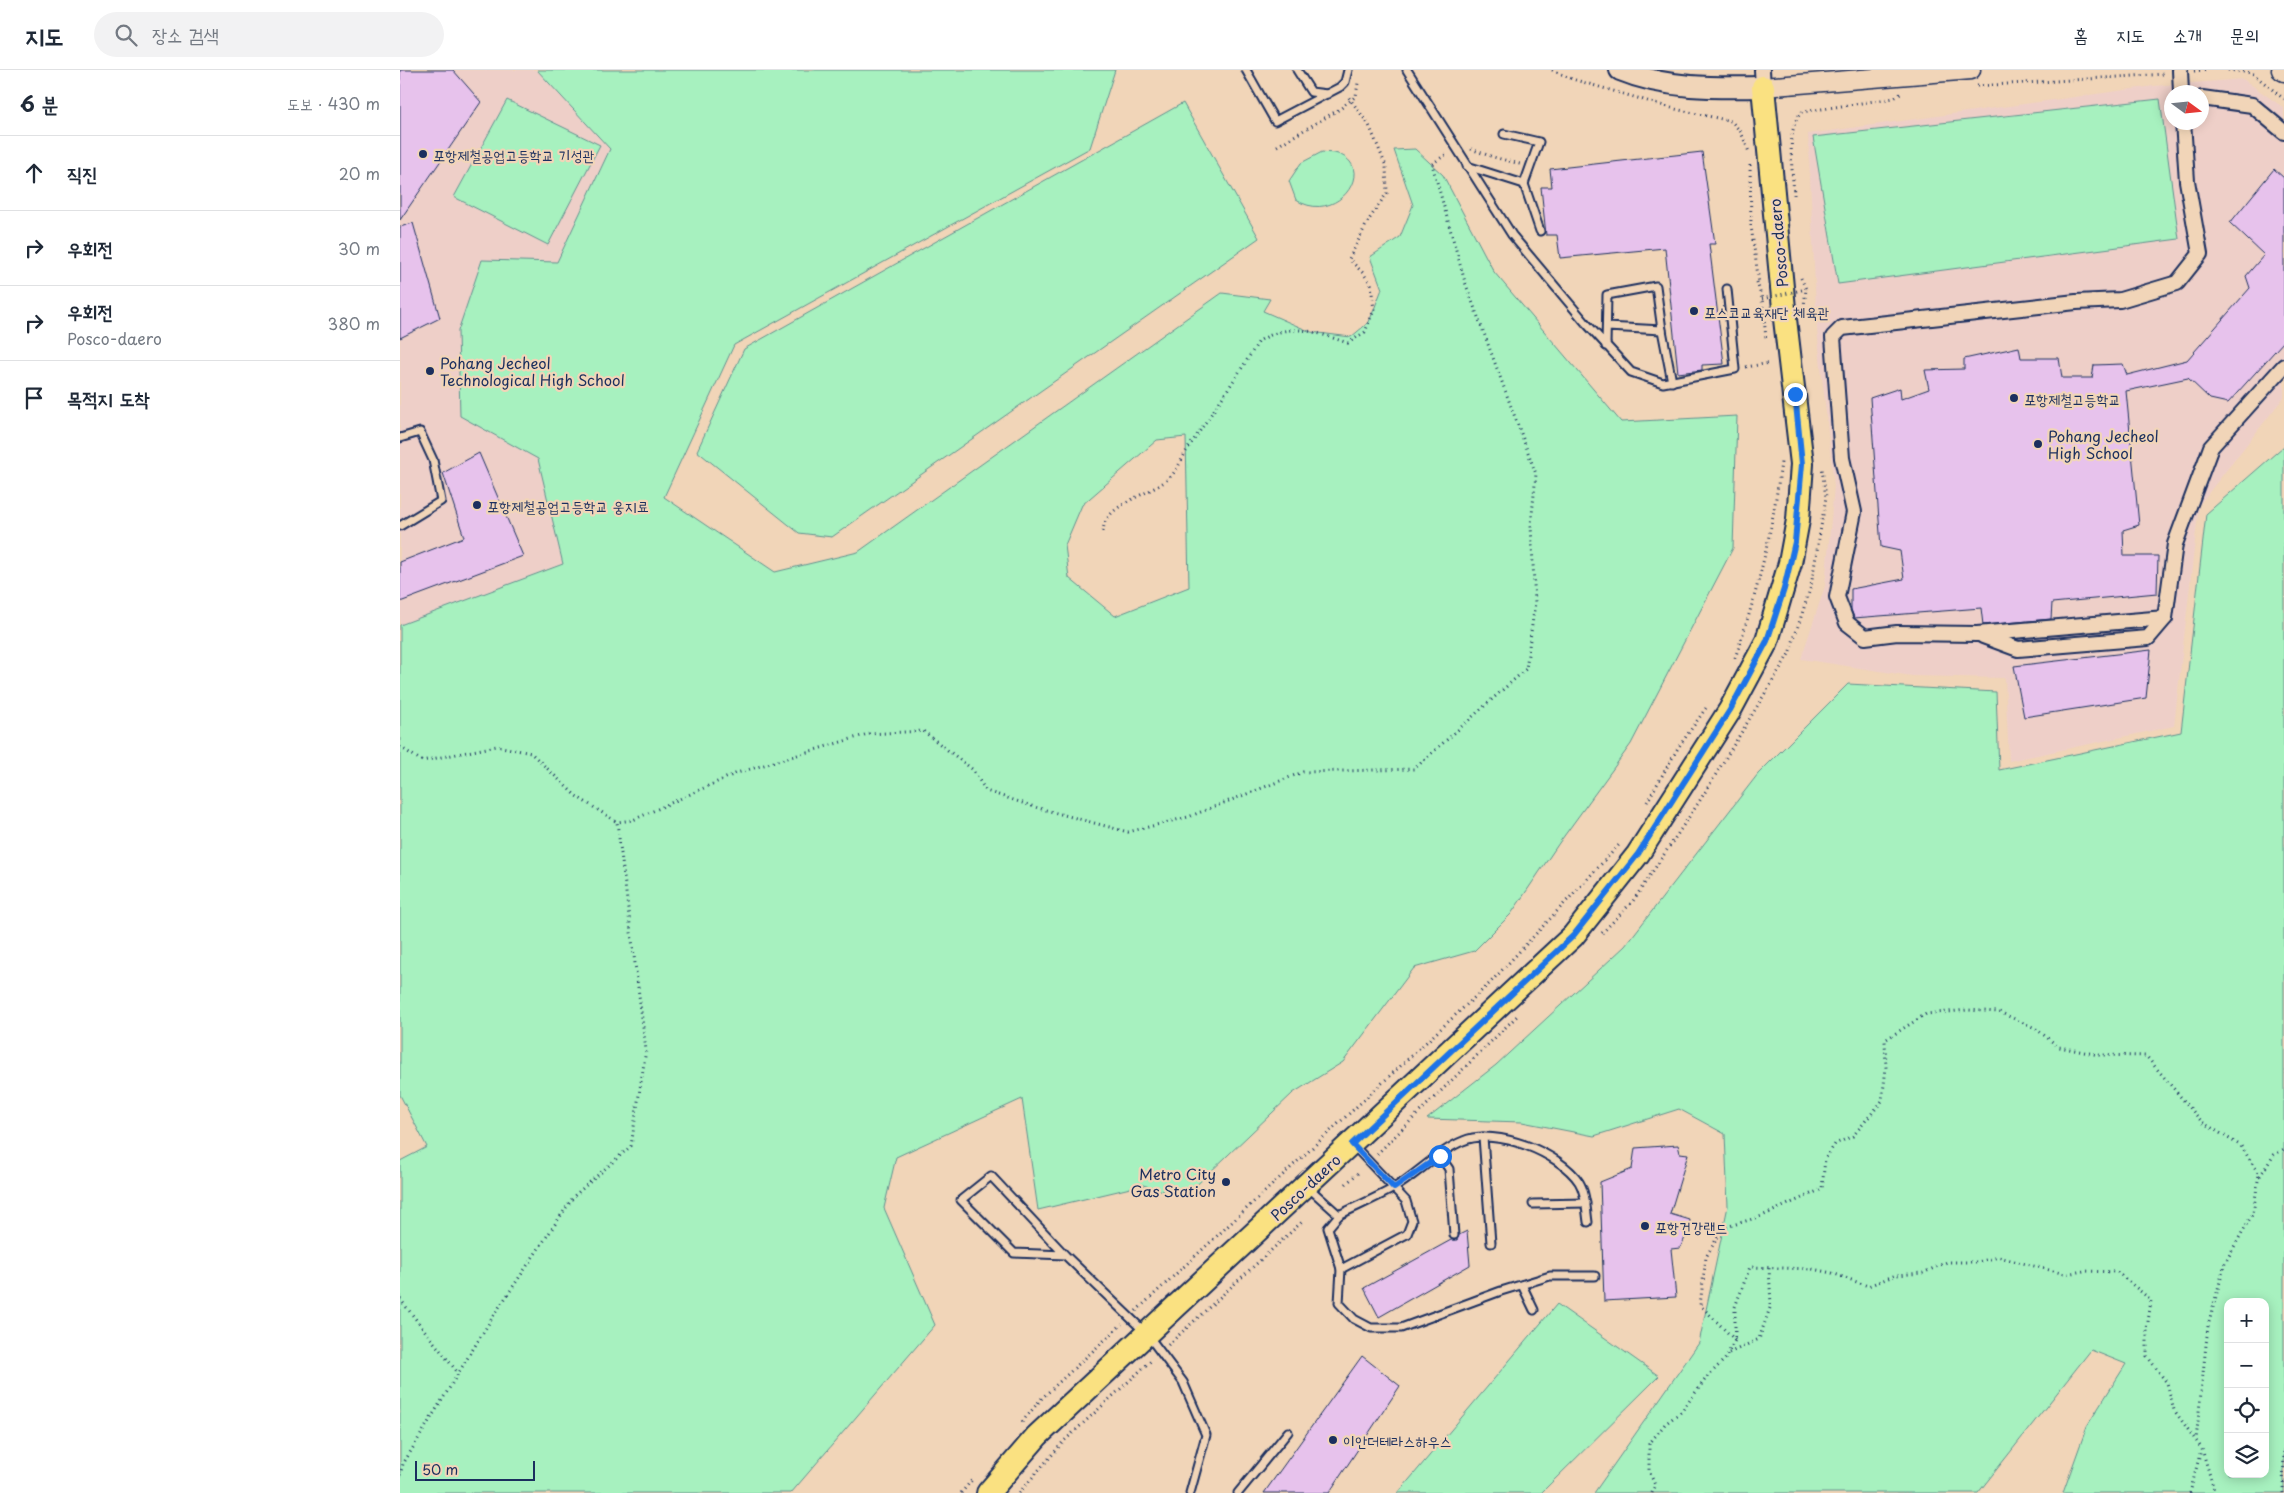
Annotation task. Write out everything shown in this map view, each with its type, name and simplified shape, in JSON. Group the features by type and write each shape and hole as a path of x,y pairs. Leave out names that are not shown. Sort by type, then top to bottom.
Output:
{"main road":[{"path":"1620,70 1663,83 1688,87 1763,78"},
{"name":"Posco-daero","path":"981,1486 1307,1186 1566,943 1602,902 1638,854 1730,710 1767,641 1784,589 1795,542 1802,464 1763,78"}],"street":[{"path":"2180,70 2181,85"},
{"path":"1763,78 1972,78"},
{"path":"2209,99 2252,105 2284,132"},
{"path":"2165,618 1977,634 1897,633 1865,637 1847,623 1836,597 1854,512 1846,478 1834,376 1833,337 1842,328 2066,303 2120,300 2177,283 2200,254 2187,181 2184,130"},
{"path":"1977,634 2018,649 2048,648 2148,638 2165,618 2175,544 2210,447 2284,366"}],"lane":[{"path":"1246,70 1275,121 1340,87 1345,82 1348,70"},
{"path":"1297,70 1311,92 1328,94"},
{"path":"1407,70 1512,235 1606,346 1631,372 1663,384 1735,369 1727,290"},
{"path":"1504,134 1539,142 1524,184 1540,231"},
{"path":"1468,166 1524,184"},
{"path":"1606,346 1608,295 1656,286 1672,382"},
{"path":"1607,327 1662,330"},
{"path":"400,438 420,432 433,460 441,501 400,526"},
{"path":"1483,1136 1492,1243"},
{"path":"1588,1222 1586,1203 1580,1184 1571,1171 1544,1152 1508,1140 1483,1136 1463,1141 1394,1188 1339,1215 1328,1228 1341,1269 1339,1303 1354,1319 1371,1328 1401,1328 1550,1276 1595,1276"},
{"path":"1341,1269 1407,1234 1412,1221 1406,1201 1352,1144"},
{"path":"1440,1156 1449,1169 1454,1235"},
{"path":"1065,1254 1014,1253 961,1200 991,1176 1065,1254 1147,1334 1183,1382 1206,1435 1190,1493"},
{"path":"1307,1186 1339,1215"},
{"path":"1533,1204 1586,1203"},
{"path":"1522,1285 1534,1310"},
{"path":"1238,1493 1288,1432"}],"path":[{"path":"1552,70 1572,79 1675,109 1731,121 1741,132 1750,154"},
{"path":"2228,70 2252,72 2284,99"},
{"path":"1972,78 2148,76"},
{"path":"1277,146 1340,110 1356,96 1358,79"},
{"path":"1103,532 1103,526 1110,513 1158,487 1172,476 1186,451 1260,341 1276,332 1306,330 1348,343 1366,332 1374,310 1371,284 1363,273 1348,259 1368,221 1387,193 1386,166 1369,125 1352,100 1340,87"},
{"path":"1794,200 1792,136 1795,119 1802,112 1894,98 1906,90"},
{"path":"1464,146 1493,158 1530,166"},
{"path":"400,747 422,761 497,746 531,752 576,796 617,822 633,820 737,773 868,734 923,730 972,769 986,791 1038,808 1128,832 1188,817 1303,772 1414,769 1526,669 1535,603 1531,525 1536,474 1465,282 1432,164 1448,153 1468,166"},
{"path":"1750,162 1751,226 1757,282 1762,299 1763,316 1768,308 1763,286 1757,282"},
{"path":"1798,275 1804,314"},
{"path":"1762,299 1806,289"},
{"path":"1735,369 1770,363"},
{"path":"1734,661 1752,610 1774,518 1782,455"},
{"path":"1645,804 1678,748 1711,702"},
{"path":"400,1475 403,1464 492,1318 574,1196 631,1146 646,1050 617,822"},
{"path":"1017,1428 1042,1398 1488,984 1620,844"},
{"path":"1735,1340 1700,1305 1706,1257 1723,1228 1762,1216 1822,1190 1825,1160 1835,1144 1853,1136 1882,1101 1886,1068 1885,1040 1926,1014 1968,1010 1999,1012 2035,1028 2059,1047 2099,1055 2146,1056 2202,1122 2241,1146 2259,1174 2253,1213 2225,1263 2208,1326 2196,1440"},
{"path":"2258,1179 2274,1155 2284,1149"},
{"path":"1346,1184 1360,1171"},
{"path":"1652,1493 1655,1485 1649,1471 1649,1444 1665,1424 1682,1412 1707,1377 1728,1354 1735,1340 1735,1307 1750,1267 1812,1269 1832,1273 1868,1286 1896,1275 1923,1273 1947,1262 1977,1262 1999,1257 2065,1274 2084,1271 2117,1272 2151,1300 2147,1329 2147,1356 2167,1383 2174,1410 2202,1449 2215,1493"},
{"path":"1728,1354 1759,1340 1771,1305 1769,1268"},
{"path":"400,1299 458,1373"},
{"path":"2190,1493 2202,1449"},
{"path":"2283,1493 2284,1449"},
{"path":"961,1493 981,1486"}],"shaded area":[{"name":"Pohang Jecheol Technological High School","path":"400,70 537,70 610,149 557,262 538,459 563,564 400,625"},
{"name":"Pohang Jecheol High School","path":"2243,79 2284,108 2284,397 2199,505 2174,726 2009,761 2005,678 1912,676 1801,659 1825,586 1834,486 1817,330 1808,134 2164,85 2164,130 2209,130 2209,85 2167,85"}],"green space":[{"path":"537,70 1115,70 1090,148 734,345 664,497 775,572 858,552 1222,293 1270,299 1263,311 1311,332 1351,337 1369,322 1382,289 1370,257 1400,237 1413,205 1394,150 1415,149 1443,175 1494,272 1621,422 1737,416 1733,548 1631,744 1559,843 1511,914 1474,951 1414,968 1343,1062 1293,1093 1184,1197 1143,1185 1038,1210 1022,1099 896,1157 884,1208 935,1325 791,1493 400,1493 400,1161 427,1147 400,1095 400,625 563,564 538,459 460,416 458,331 482,260 557,262 610,149","holes":["1186,437 1189,587 1115,616 1069,578 1065,545 1082,505 1157,440"]},
{"path":"2160,99 2179,239 1838,284 1813,137"},
{"path":"507,100 600,145 548,245 454,197"},
{"path":"1183,103 1259,238 832,537 799,533 697,451 744,349"},
{"path":"1322,152 1338,154 1349,161 1354,170 1353,181 1347,192 1338,200 1326,206 1311,206 1296,200 1289,181 1301,163"},
{"path":"2284,446 2284,1493 2063,1493 2087,1426 2126,1364 2091,1350 1978,1493 1594,1493 1699,1343 1728,1206 1725,1134 1679,1109 1594,1136 1522,1122 1427,1119 1496,1065 1625,946 1758,774 1848,684 1996,692 1999,770 2181,732 2206,514"},
{"path":"1557,1304 1659,1376 1541,1493 1398,1493"}],"building":[{"name":"포항제철공업고등학교 기성관","path":"400,70 453,70 481,102 400,220"},
{"name":"포스코교육재단 체육관","path":"1702,152 1715,244 1709,244 1724,364 1702,365 1702,370 1678,373 1665,248 1560,258 1557,235 1546,235 1541,187 1552,187 1550,169"},
{"name":"포항제철고등학교","path":"2274,169 2284,178 2284,341 2228,403 2210,399 2188,378 2126,391 2139,525 2123,530 2124,556 2158,556 2157,593 2052,603 2051,619 1983,625 1981,608 1854,618 1851,610 1851,589 1904,579 1900,551 1881,547 1870,398 1900,388 1901,399 1929,389 1925,370 1964,369 1964,359 2019,347 2021,358 2059,358 2062,378 2092,378 2094,365 2123,364 2127,375 2187,360 2250,288 2246,276 2264,255 2230,223"},
{"path":"413,223 440,318 400,338 400,227"},
{"name":"포항제철공업고등학교 웅지료","path":"479,453 523,556 400,602 400,562 464,537 443,473"},
{"path":"2151,650 2146,698 2024,717 2014,666"},
{"name":"포항건강랜드","path":"1678,1145 1680,1153 1688,1154 1670,1214 1690,1220 1688,1232 1680,1248 1671,1249 1676,1297 1604,1301 1600,1182 1632,1169 1635,1148"},
{"path":"1467,1231 1470,1265 1379,1317 1364,1288 1451,1240 1457,1240 1459,1235"},
{"name":"이안더테라스하우스","path":"1362,1356 1400,1386 1329,1493 1264,1493"}],"place":[{"name":"포항제철공업고등학교 기성관","path":"423,154"},
{"name":"포스코교육재단 체육관","path":"1694,311"},
{"name":"Pohang Jecheol Technological High School","path":"430,371"},
{"name":"포항제철고등학교","path":"2014,398"},
{"name":"Pohang Jecheol High School","path":"2038,444"},
{"name":"포항제철공업고등학교 웅지료","path":"477,505"},
{"name":"Metro City Gas Station","path":"1226,1182"},
{"name":"포항건강랜드","path":"1645,1226"},
{"name":"이안더테라스하우스","path":"1333,1440"}],"route":[{"path":"1440,1156 1394,1188 1352,1144 1573,936 1617,883 1638,854 1730,710 1767,641 1784,589 1795,542 1802,481 1800,429 1795,394"}]}
